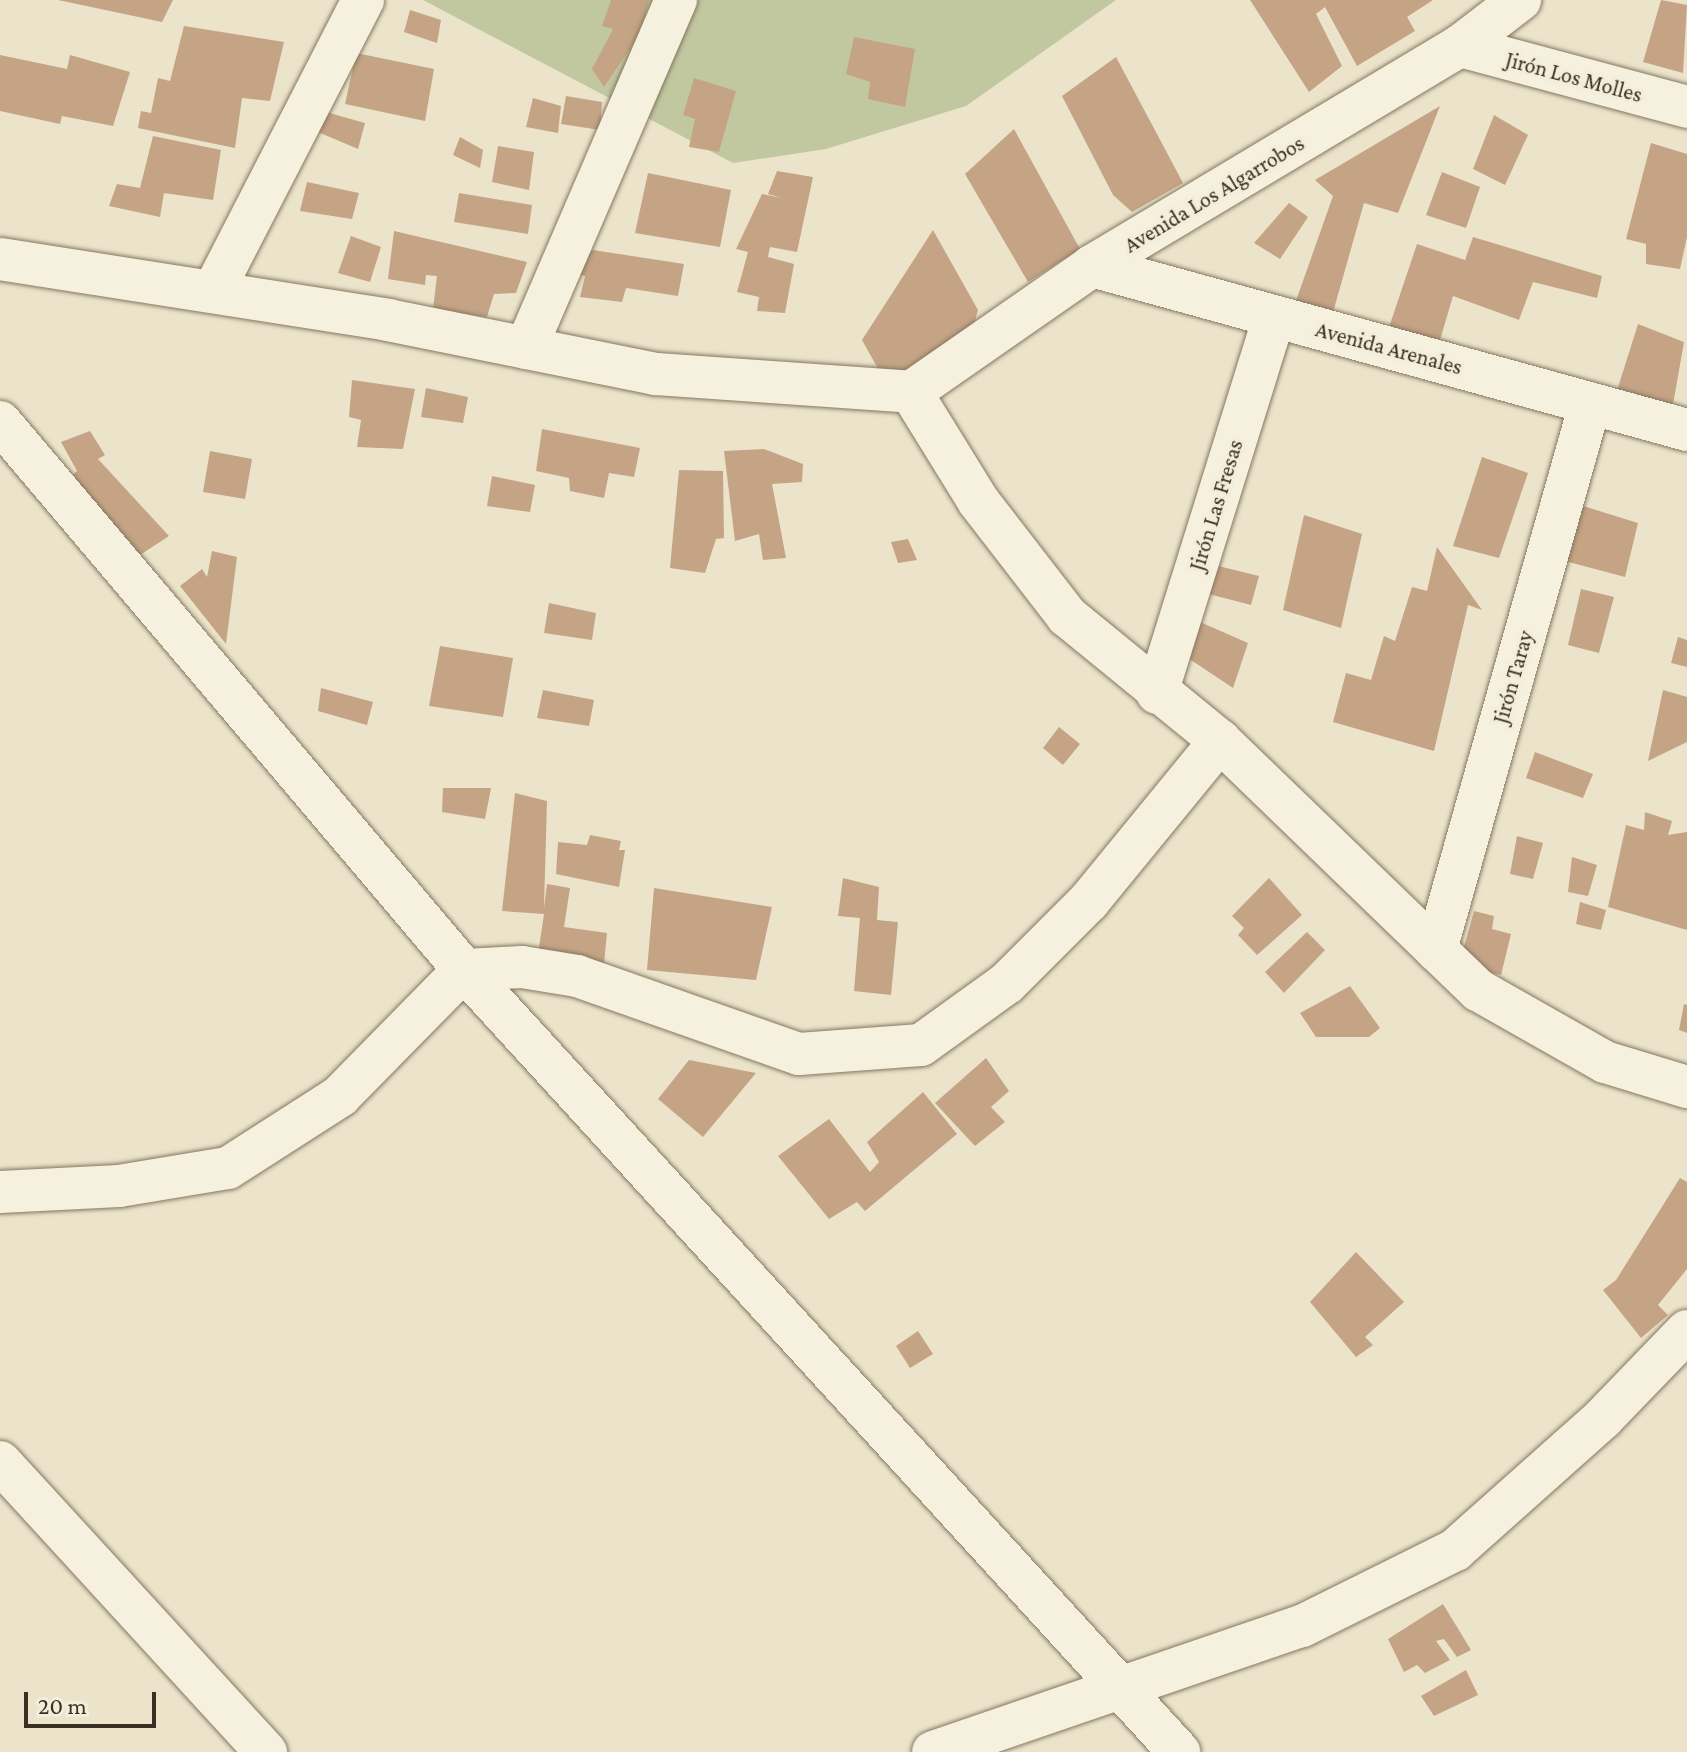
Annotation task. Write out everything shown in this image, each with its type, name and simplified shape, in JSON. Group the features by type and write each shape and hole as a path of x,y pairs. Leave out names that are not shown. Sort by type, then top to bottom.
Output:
{"street":[{"path":"214,290 363,0"},
{"path":"526,348 676,0"},
{"name":"Avenida Los Algarrobos","path":"911,392 1092,266 1460,46 1520,0"},
{"name":"Jirón Los Molles","path":"1460,46 1687,107"},
{"path":"0,259 214,290 656,374 911,392 979,502 1067,616 1157,693 1220,741 1478,990 1605,1062 1687,1087"},
{"name":"Avenida Arenales","path":"1092,266 1687,430"},
{"name":"Jirón Las Fresas","path":"1157,693 1274,317"},
{"name":"Jirón Taray","path":"1436,950 1590,404"},
{"path":"0,422 464,970 1179,1752"},
{"path":"0,1192 119,1186 228,1168 340,1096 464,970 522,967 577,976 799,1054 921,1045 1007,983 1079,911 1220,741"},
{"path":"933,1752 1302,1626 1455,1550 1603,1418 1687,1331"},
{"path":"0,1462 266,1752"}],"green space":[{"path":"423,0 1116,0 966,106 826,149 733,163"}],"building":[{"path":"58,0 173,0 162,22"},
{"path":"611,0 649,0 640,34 604,87 592,69 613,29 602,26"},
{"path":"1250,0 1433,0 1407,17 1415,31 1357,66 1325,7 1316,14 1342,66 1309,92"},
{"path":"1661,0 1687,5 1683,73 1643,62"},
{"path":"410,10 441,20 437,43 404,32"},
{"path":"184,26 284,42 270,101 242,98 235,148 138,128 141,111 151,113 158,78 170,81"},
{"path":"854,37 915,49 905,107 868,99 870,82 846,74"},
{"path":"356,53 434,69 425,121 345,104"},
{"path":"0,55 67,69 70,55 130,72 113,126 62,116 60,124 0,111"},
{"path":"1116,57 1183,183 1132,212 1113,195 1062,96"},
{"path":"694,78 736,91 719,152 689,147 695,119 683,115"},
{"path":"566,96 602,102 600,130 561,124"},
{"path":"533,98 561,106 558,133 526,127"},
{"path":"1440,106 1398,213 1364,203 1330,323 1292,312 1333,196 1315,180"},
{"path":"326,112 365,123 358,149 318,132"},
{"path":"1494,115 1528,135 1505,185 1473,169"},
{"path":"1014,129 1080,249 1028,282 965,174"},
{"path":"153,136 221,150 213,200 164,193 160,217 109,206 117,184 140,188"},
{"path":"460,137 483,150 480,168 453,155"},
{"path":"1651,143 1687,154 1687,237 1680,269 1646,264 1646,244 1626,239"},
{"path":"498,146 534,152 529,190 492,182"},
{"path":"777,171 813,177 797,252 770,247 768,257 794,264 785,313 757,311 759,297 737,292 748,252 736,249 762,194 782,198 768,194"},
{"path":"1442,172 1480,187 1466,228 1426,215"},
{"path":"648,173 731,190 720,247 635,233"},
{"path":"307,182 359,193 352,219 300,211"},
{"path":"459,193 532,205 528,234 454,222"},
{"path":"1289,203 1308,217 1280,259 1254,243"},
{"path":"933,230 978,310 972,331 886,383 862,340"},
{"path":"394,231 527,262 516,293 494,294 487,317 433,309 437,276 426,275 425,285 388,279"},
{"path":"351,236 381,247 370,282 338,273"},
{"path":"1473,237 1602,276 1597,298 1533,282 1519,320 1453,296 1435,357 1384,342 1417,244 1465,260"},
{"path":"593,250 684,264 678,296 626,288 622,302 580,297 585,276 576,274 579,260"},
{"path":"1638,324 1684,342 1671,416 1614,400"},
{"path":"352,380 415,389 403,449 357,447 361,420 349,417"},
{"path":"426,388 468,397 463,423 421,417"},
{"path":"542,429 640,448 634,477 609,473 604,498 570,491 569,478 536,471"},
{"path":"90,431 105,455 98,459 169,536 140,555 68,479 77,471 61,442"},
{"path":"764,449 803,464 802,482 772,484 786,558 763,560 759,534 735,541 724,451"},
{"path":"210,451 252,459 245,499 203,492"},
{"path":"1482,457 1528,473 1499,558 1453,546"},
{"path":"679,470 723,471 724,538 716,539 705,573 670,568"},
{"path":"492,476 535,485 530,512 487,506"},
{"path":"1580,505 1638,523 1625,577 1565,561"},
{"path":"1304,515 1362,534 1341,628 1283,610"},
{"path":"908,539 917,560 898,563 891,542"},
{"path":"1437,547 1482,610 1468,605 1434,751 1333,722 1346,673 1371,680 1384,636 1395,641 1412,587 1427,591"},
{"path":"212,551 237,557 226,644 180,586 202,569 207,577"},
{"path":"1210,564 1259,576 1251,605 1197,591"},
{"path":"1581,589 1614,597 1599,653 1568,645"},
{"path":"549,603 596,613 592,640 544,633"},
{"path":"1200,622 1248,643 1233,688 1185,656"},
{"path":"1678,637 1687,640 1687,667 1671,663"},
{"path":"440,646 513,658 503,717 429,706"},
{"path":"321,688 373,702 367,725 318,711"},
{"path":"543,690 594,700 589,726 537,718"},
{"path":"1663,690 1687,697 1687,742 1648,761"},
{"path":"1059,727 1080,744 1063,765 1043,748"},
{"path":"1535,752 1593,774 1583,798 1526,778"},
{"path":"443,788 491,788 485,819 442,812"},
{"path":"515,793 547,801 544,908 547,884 570,888 564,927 607,933 604,964 538,954 544,914 502,911"},
{"path":"1645,812 1672,821 1668,835 1687,832 1687,930 1608,907 1626,825 1644,830"},
{"path":"590,835 621,841 619,850 625,850 619,887 556,874 558,842 587,845"},
{"path":"1517,836 1543,843 1533,879 1510,874"},
{"path":"1572,857 1597,865 1588,896 1568,892"},
{"path":"843,878 879,887 877,920 898,922 891,995 854,991 860,918 838,916"},
{"path":"1269,878 1302,915 1257,955 1238,935 1244,928 1232,916"},
{"path":"654,888 772,907 756,980 647,970"},
{"path":"1580,902 1606,910 1601,930 1576,924"},
{"path":"1474,911 1494,916 1492,929 1511,934 1501,975 1459,965"},
{"path":"1307,932 1325,950 1284,993 1265,972"},
{"path":"1350,986 1380,1028 1369,1037 1316,1037 1300,1013"},
{"path":"1684,1004 1687,1005 1687,1033 1679,1030"},
{"path":"986,1058 1009,1091 991,1107 1005,1122 975,1146 935,1103"},
{"path":"689,1060 756,1073 703,1137 658,1099"},
{"path":"923,1092 957,1134 865,1211 857,1202 829,1219 778,1156 829,1119 870,1172 879,1162 867,1142"},
{"path":"1680,1178 1687,1182 1687,1269 1658,1305 1668,1315 1641,1338 1603,1290 1616,1280"},
{"path":"1356,1252 1404,1302 1365,1337 1373,1345 1356,1357 1310,1302"},
{"path":"918,1331 933,1354 910,1368 896,1346"},
{"path":"1443,1604 1471,1650 1457,1657 1444,1639 1436,1641 1450,1660 1425,1673 1417,1665 1404,1672 1388,1639"},
{"path":"1466,1670 1478,1695 1434,1716 1421,1696"}]}
